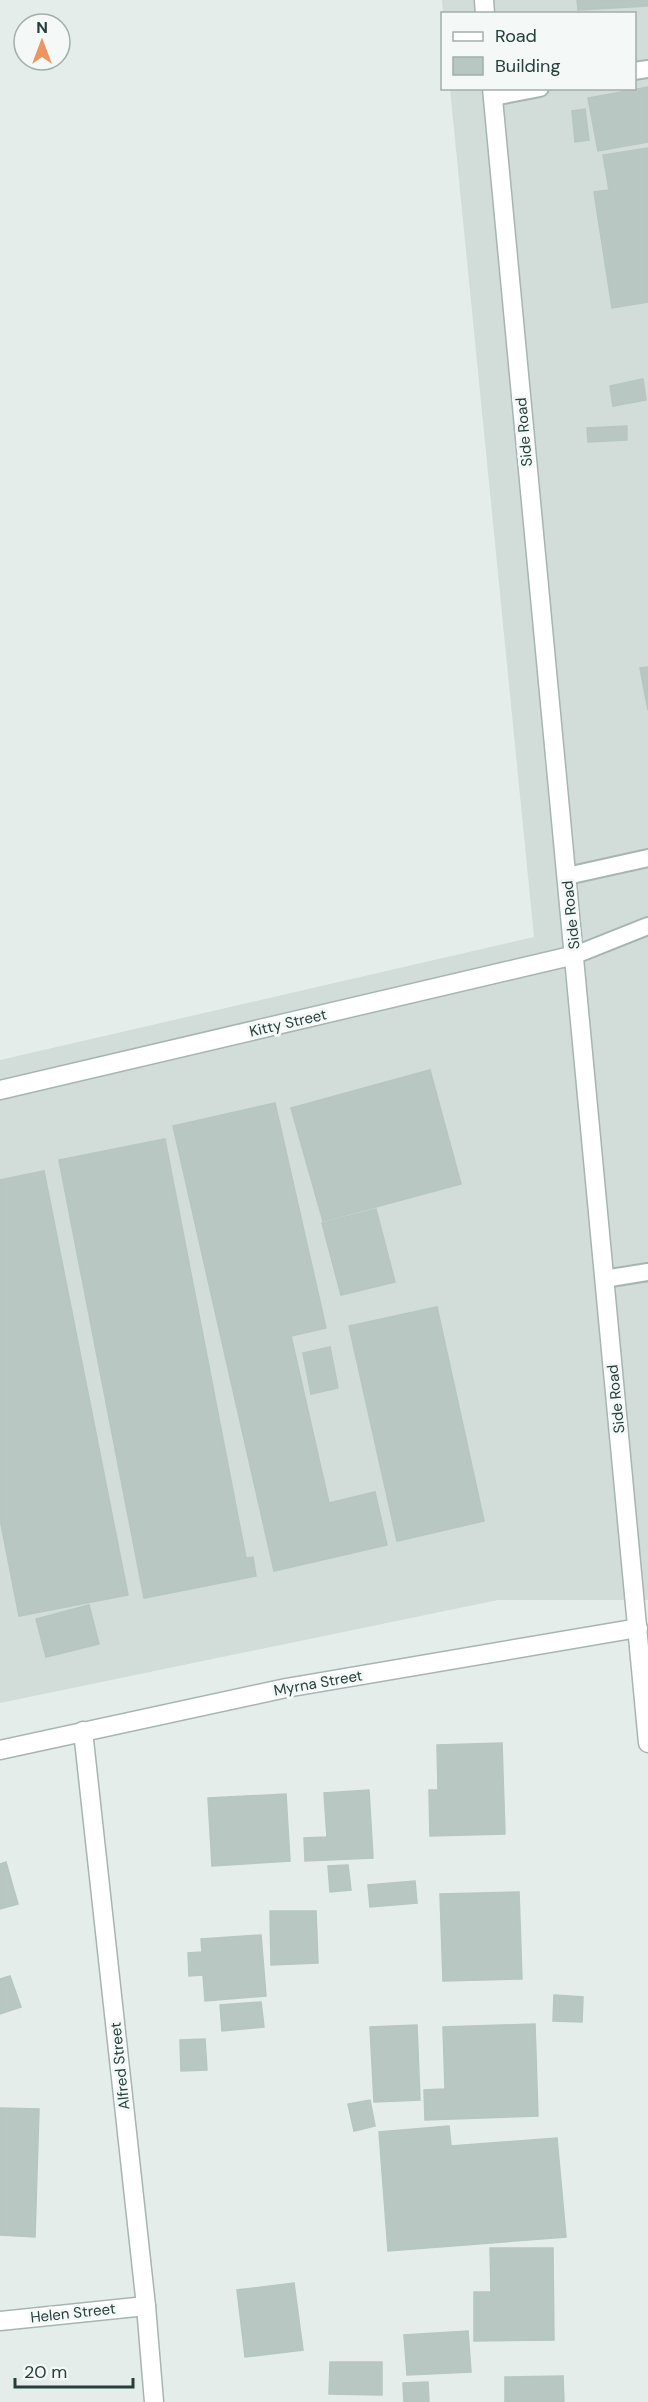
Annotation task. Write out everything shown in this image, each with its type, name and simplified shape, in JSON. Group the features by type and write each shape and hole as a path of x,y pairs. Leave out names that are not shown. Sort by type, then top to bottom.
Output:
{"street":[{"name":"Side Road","path":"492,93 648,1743"},
{"name":"Kitty Street","path":"0,1090 575,955"},
{"name":"Myrna Street","path":"0,1750 286,1688 638,1629"},
{"name":"Alfred Street","path":"83,1731 146,2306 154,2402"},
{"name":"Helen Street","path":"0,2321 146,2306"}],"lane":[{"path":"492,93 521,90"},
{"path":"567,876 648,858"},
{"path":"575,955 648,926"},
{"path":"604,1279 648,1272"}],"shaded area":[{"path":"442,0 648,0 648,1600 498,1600 0,1703 0,1060 534,937 450,90 636,90 636,12 443,12"}],"building":[{"path":"577,0 648,0 648,6 578,10"},
{"path":"648,87 648,142 598,151 588,98"},
{"path":"585,109 589,140 575,142 572,111"},
{"path":"648,148 648,302 612,308 594,192 609,190 603,155"},
{"path":"643,379 646,400 613,406 610,386"},
{"path":"627,426 627,440 588,442 587,428"},
{"path":"648,667 648,710 640,668"},
{"path":"430,1070 461,1184 323,1221 291,1108"},
{"path":"275,1103 326,1328 291,1336 329,1503 375,1492 387,1545 274,1571 173,1126"},
{"path":"165,1139 246,1558 253,1557 256,1576 144,1598 59,1160"},
{"path":"44,1171 128,1595 19,1616 0,1519 0,1180"},
{"path":"376,1209 395,1282 341,1295 322,1223"},
{"path":"437,1307 484,1521 397,1541 349,1326"},
{"path":"330,1347 338,1388 311,1394 303,1353"},
{"path":"89,1605 99,1644 46,1657 36,1619"},
{"path":"502,1743 505,1834 430,1836 429,1790 438,1790 437,1745"},
{"path":"369,1790 373,1858 305,1861 304,1838 327,1837 324,1793"},
{"path":"286,1794 290,1861 212,1866 208,1798"},
{"path":"6,1862 18,1904 0,1909 0,1864"},
{"path":"348,1865 351,1890 330,1892 328,1866"},
{"path":"415,1881 417,1903 370,1907 368,1885"},
{"path":"519,1892 522,1979 443,1981 440,1894"},
{"path":"270,1911 316,1911 318,1963 271,1965"},
{"path":"261,1935 266,1996 205,2001 203,1975 189,1976 188,1953 202,1952 201,1939"},
{"path":"10,1976 21,2007 0,2014 0,1979"},
{"path":"554,1995 583,1997 582,2022 553,2021"},
{"path":"261,2002 264,2027 222,2031 220,2005"},
{"path":"535,2024 538,2116 425,2120 424,2090 445,2089 443,2027"},
{"path":"417,2025 420,2100 374,2102 370,2027"},
{"path":"205,2039 207,2070 181,2071 180,2040"},
{"path":"370,2100 375,2126 354,2131 348,2104"},
{"path":"0,2108 39,2109 35,2237 0,2235"},
{"path":"449,2126 451,2146 557,2138 566,2237 388,2251 379,2132"},
{"path":"490,2248 553,2248 554,2340 474,2341 474,2292 491,2292"},
{"path":"294,2283 303,2350 245,2357 237,2290"},
{"path":"468,2331 471,2372 407,2375 404,2335"},
{"path":"330,2362 382,2362 382,2395 329,2394"},
{"path":"563,2376 564,2402 505,2402 505,2377"},
{"path":"428,2382 429,2402 404,2402 403,2383"}]}
